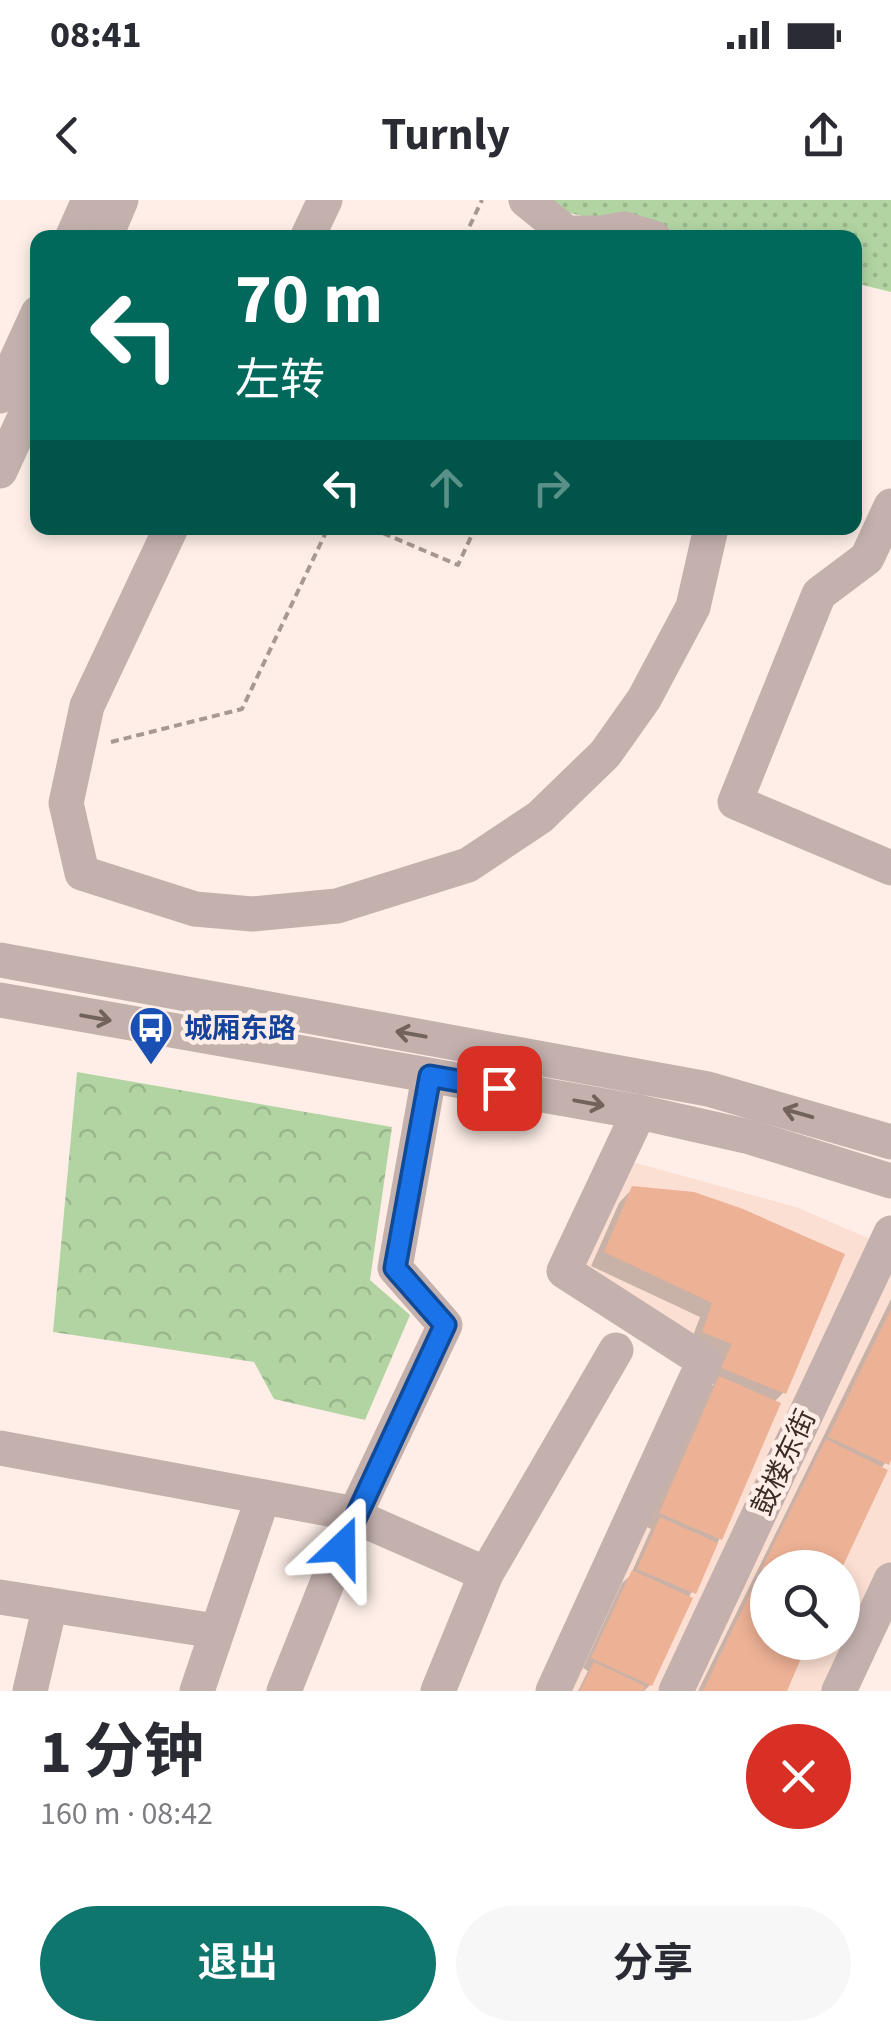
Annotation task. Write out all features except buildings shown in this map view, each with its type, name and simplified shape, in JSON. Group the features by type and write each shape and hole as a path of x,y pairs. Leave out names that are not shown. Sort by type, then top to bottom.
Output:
{"street":[{"path":"76,230 89,200"},
{"path":"108,230 121,200"},
{"path":"311,230 325,200"},
{"path":"526,200 563,230"},
{"path":"0,396 30,330"},
{"path":"0,470 30,405"},
{"path":"891,506 879,563 820,594 734,802 891,868"},
{"path":"168,535 87,706 66,803 82,873 195,909 252,914 337,906 468,865 540,818 605,754 644,699 693,607 709,535"},
{"path":"0,960 708,1089 840,1124 891,1142"},
{"path":"0,1000 639,1112 750,1137 891,1181"},
{"path":"284,1691 354,1516 445,1325 395,1268 430,1076"},
{"path":"553,1691 704,1361 564,1270 639,1112"},
{"name":"鼓楼东街","path":"676,1691 891,1233"},
{"path":"438,1691 486,1574 616,1350"},
{"path":"0,1448 354,1516 486,1574"},
{"path":"196,1691 262,1496"},
{"path":"839,1691 891,1580"},
{"path":"0,1597 215,1631"},
{"path":"30,1691 50,1605"}],"path":[{"path":"468,230 482,200"},
{"path":"77,750 242,708 325,535"},
{"path":"388,535 458,564 472,535"}],"shaded area":[{"path":"629,1161 796,1207 891,1248 891,1573 860,1640 860,1550 750,1550 750,1660 850,1660 836,1691 562,1691 715,1358 573,1267"}],"green space":[{"path":"533,200 891,200 891,292 862,285 862,230 641,230 536,205"},
{"path":"77,1072 392,1127 370,1280 410,1315 365,1420 274,1399 254,1362 53,1332"}],"place":[{"name":"城厢东路","path":"151,1066"}],"route":[{"path":"342,1547 445,1325 395,1268 430,1076 499,1088"}]}
